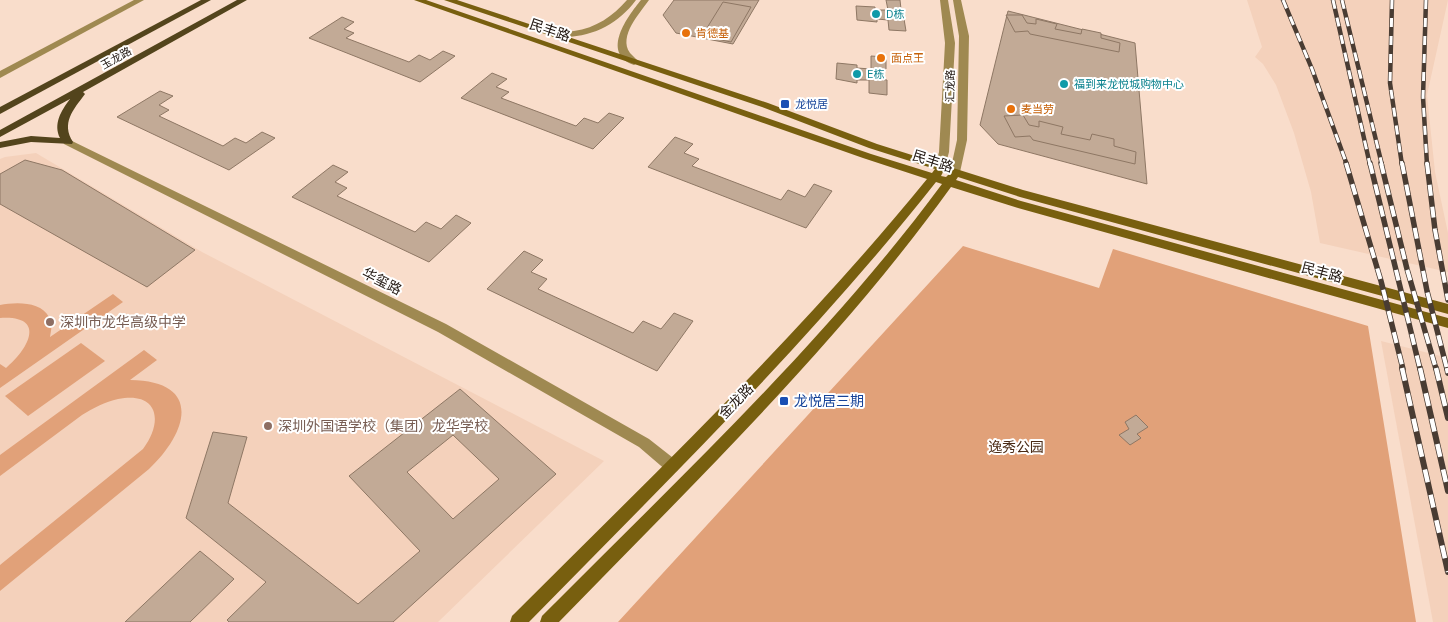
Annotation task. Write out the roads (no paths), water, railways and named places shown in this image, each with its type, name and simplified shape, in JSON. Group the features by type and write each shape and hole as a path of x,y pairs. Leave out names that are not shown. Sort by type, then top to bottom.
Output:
{"main road":[{"name":"玉龙路","path":"0,111 207,0"},
{"name":"玉龙路","path":"0,134 243,0"},
{"name":"民丰路","path":"418,0 867,156 937,172"},
{"name":"民丰路","path":"448,0 765,105 1018,204 1448,323"},
{"path":"68,142 62,132 63,118 68,109 86,88"},
{"path":"0,145 31,139 68,142"},
{"name":"金龙路","path":"518,622 802,332 937,172"},
{"name":"民丰路","path":"952,177 1020,193 1448,309"},
{"name":"金龙路","path":"548,622 712,456 821,340 918,224 952,177"}],"street":[{"path":"0,74 140,0"},
{"path":"552,34 576,34 600,27 620,14 632,0"},
{"path":"634,62 624,52 622,40 630,22 645,0"},
{"name":"汇龙路","path":"937,172 944,152 950,43 944,0"},
{"name":"汇龙路","path":"952,177 962,140 964,36 957,0"},
{"name":"华玺路","path":"68,142 442,328 644,443 672,466"}],"railway":[{"path":"1283,0 1312,69 1347,165"},
{"path":"1333,0 1370,165"},
{"path":"1342,0 1382,165"},
{"path":"1392,0 1390,83 1402,165"},
{"path":"1426,0 1423,97 1427,165"},
{"path":"1346,163 1381,281 1403,369"},
{"path":"1370,163 1420,369"},
{"path":"1381,163 1407,269 1436,369"},
{"path":"1402,163 1427,291 1447,369"},
{"path":"1427,163 1435,230 1448,300"},
{"path":"1402,368 1448,572"},
{"path":"1420,368 1448,491"},
{"path":"1436,368 1448,418"},
{"path":"1447,368 1448,373"}],"place":[{"name":"D栋","path":"876,14"},
{"name":"肯德基","path":"686,33"},
{"name":"面点王","path":"881,58"},
{"name":"E栋","path":"857,74"},
{"name":"福到来龙悦城购物中心","path":"1064,84"},
{"name":"龙悦居","path":"785,104"},
{"name":"麦当劳","path":"1011,109"},
{"name":"深圳市龙华高级中学","path":"50,322"},
{"name":"龙悦居三期","path":"784,401"},
{"name":"深圳外国语学校（集团）龙华学校","path":"268,426"}],"park label":[{"name":"逸秀公园","path":"1016,447"}]}
